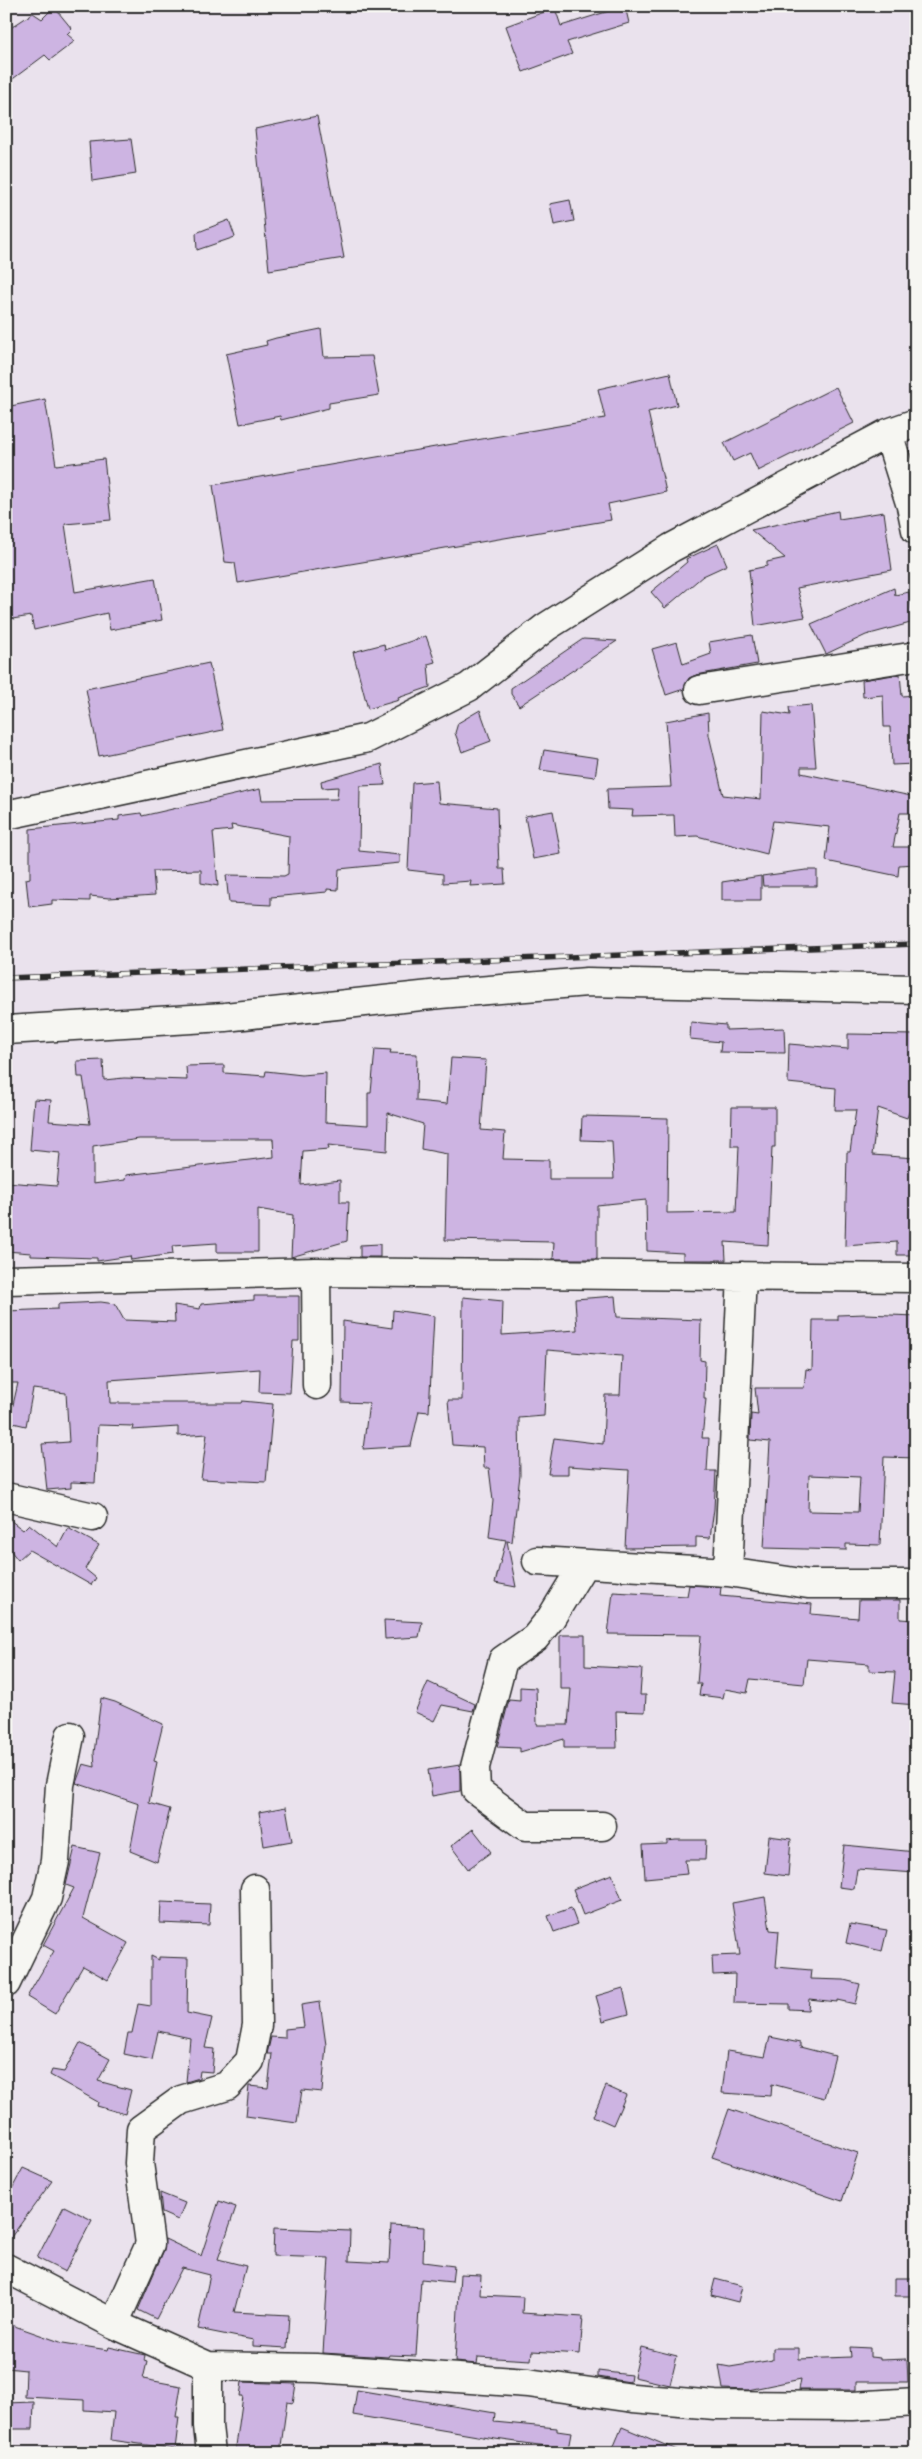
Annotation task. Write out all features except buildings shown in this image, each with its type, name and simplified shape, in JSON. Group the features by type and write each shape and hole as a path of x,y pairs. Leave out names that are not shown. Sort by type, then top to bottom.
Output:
{"street":[{"path":"6,815 368,738 469,687 546,627 671,548 888,433 916,423"},
{"path":"888,433 911,506 916,530"},
{"path":"699,690 916,656"},
{"path":"6,1030 225,1017 440,994 587,982 916,989"},
{"path":"316,1272 317,1385"},
{"path":"6,1280 316,1272 916,1278"},
{"path":"728,1572 742,1276"},
{"path":"6,1498 93,1517"},
{"path":"537,1561 728,1572 808,1584 916,1584"},
{"path":"584,1564 551,1618 535,1638 503,1660 475,1767 476,1790 525,1826 602,1826"},
{"path":"6,1983 47,1898 56,1861 60,1785 70,1736"},
{"path":"114,2324 150,2244 139,2163 141,2129 181,2100 227,2086 250,2061 258,2025 255,1889"},
{"path":"6,2268 114,2324 208,2366 316,2368 528,2383 633,2398 715,2405 853,2406 916,2402"},
{"path":"208,2366 208,2426 211,2453"}],"railway":[{"path":"6,978 916,944"}]}
